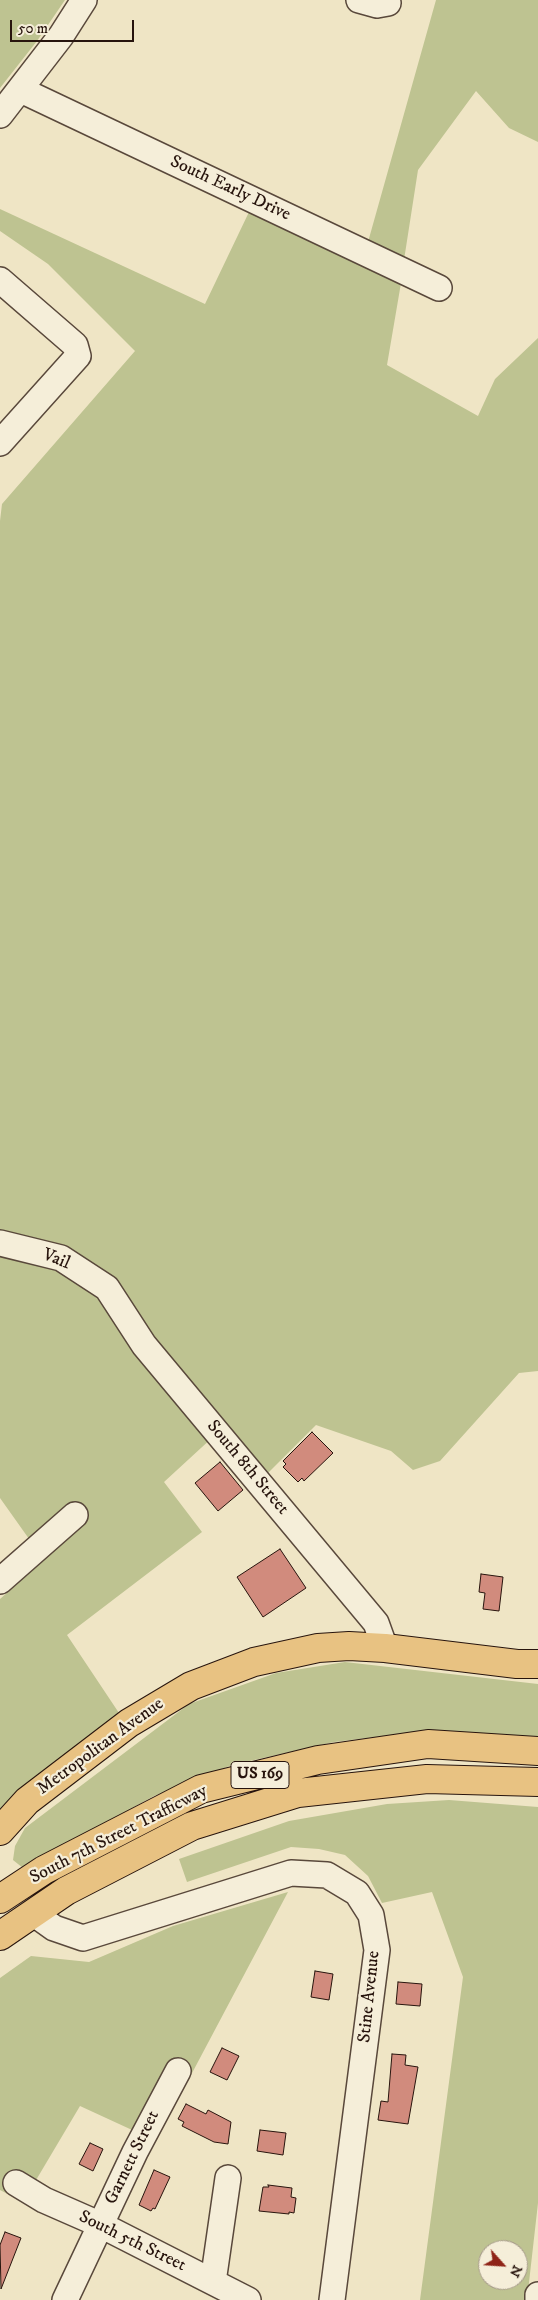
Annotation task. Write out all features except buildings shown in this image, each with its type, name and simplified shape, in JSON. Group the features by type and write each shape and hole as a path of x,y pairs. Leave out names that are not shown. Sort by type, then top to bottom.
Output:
{"main road":[{"name":"Metropolitan Avenue","path":"0,1831 27,1801 129,1723 191,1686 254,1662 291,1653 349,1646 386,1648 517,1664 538,1664"},
{"name":"South 7th Street Trafficway","path":"3,1891 202,1790 318,1760 428,1744 538,1751"},
{"name":"South 7th Street Trafficway","path":"0,1936 66,1891 192,1826 298,1793 427,1779 538,1782"},
{"path":"3,1891 33,1913"}],"street":[{"path":"0,116 61,36 84,0"},
{"path":"359,0 377,5 388,2"},
{"name":"South Early Drive","path":"21,90 439,288"},
{"path":"0,280 75,345 78,356 0,443"},
{"name":"Vail","path":"0,1242 61,1258 107,1288"},
{"name":"South 8th Street","path":"107,1288 144,1345 376,1623 386,1648"},
{"path":"0,1581 75,1515"},
{"name":"Stine Avenue","path":"33,1913 54,1928 84,1938 291,1873 326,1874 357,1893 372,1915 377,1950 332,2300"},
{"name":"Garnett Street","path":"65,2300 135,2152 178,2071"},
{"path":"213,2282 228,2178"},
{"name":"South 5th Street","path":"16,2183 44,2200 101,2225 248,2300"}],"green space":[{"path":"0,0 65,0 37,41 0,88"},
{"path":"436,0 538,0 538,142 509,128 476,91 418,170 404,260 368,242"},
{"path":"0,209 205,304 249,212 401,283 387,365 478,416 495,379 538,338 538,1371 519,1373 440,1461 413,1470 391,1451 316,1425 267,1474 226,1425 164,1482 202,1532 67,1635 119,1713 0,1809 0,1599 44,1560 0,1498 0,521 2,504 135,351 48,264 0,231"},
{"path":"345,1662 538,1684 538,1737 417,1732 334,1742 232,1765 154,1796 23,1868 13,1860 15,1846 25,1828 189,1704 276,1673"},
{"path":"449,1800 538,1807 538,2203 527,2300 420,2300 463,1977 432,1892 382,1903 368,1876 345,1855 319,1849 291,1847 187,1882 179,1859 289,1821 387,1804"},
{"path":"288,1892 156,2141 80,2106 23,2202 0,2190 0,1978 31,1956 89,1962 173,1926"}]}
